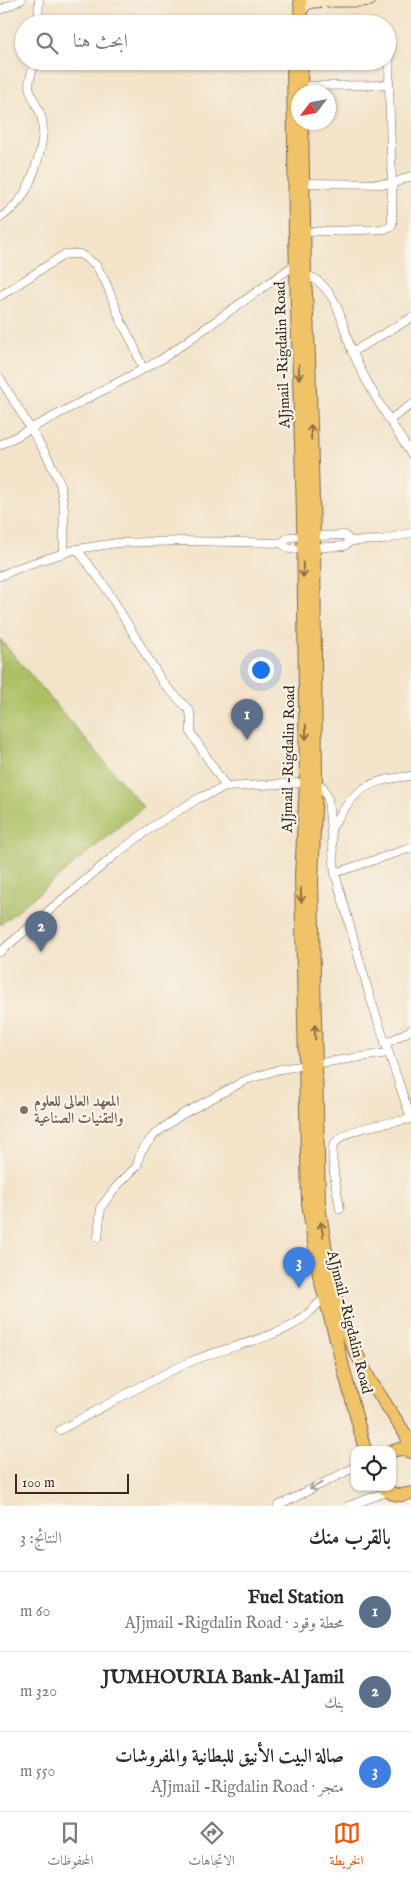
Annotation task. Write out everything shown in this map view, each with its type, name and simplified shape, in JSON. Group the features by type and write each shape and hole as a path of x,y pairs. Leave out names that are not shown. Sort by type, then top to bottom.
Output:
{"main road":[{"path":"293,0 293,15"},
{"name":"AJjmail -Rigdalin Road","path":"293,70 296,264 308,542"},
{"path":"301,85 302,70"},
{"name":"AJjmail -Rigdalin Road","path":"302,130 305,275 309,356 308,542 311,783 301,876 319,1205 329,1271 345,1331 362,1366 406,1434 409,1450"},
{"name":"AJjmail -Rigdalin Road","path":"310,1066 308,1203 319,1275 364,1446"},
{"path":"389,1408 411,1425"},
{"path":"396,1451 409,1450"},
{"path":"391,1495 402,1496 411,1493"}],"street":[{"path":"0,10 21,0"},
{"path":"38,0 38,15"},
{"path":"300,12 306,5 314,2 357,2 370,0"},
{"path":"0,218 20,200 29,184 40,151 43,127 42,116 29,83 33,70"},
{"path":"304,232 386,229 392,225 389,70"},
{"path":"336,87 389,85"},
{"path":"303,183 392,184 411,176"},
{"path":"0,296 65,254 80,254 96,265 106,283 143,369"},
{"path":"0,445 162,359 296,264"},
{"path":"305,275 321,282 334,300 352,352 389,420 411,454"},
{"path":"352,352 411,318"},
{"path":"0,378 60,483 64,508 64,553"},
{"path":"389,420 411,405"},
{"path":"0,576 22,566 77,549 144,541 239,540 281,542 289,537 308,542 344,546 351,541 382,540 411,534"},
{"path":"281,542 289,549 308,542 344,535 351,541"},
{"path":"77,549 112,596 163,682 189,710 191,733 226,787"},
{"path":"330,830 347,803 365,786 385,779 411,776"},
{"path":"0,952 116,854 155,825 199,798 226,787 311,783 323,787 328,799 335,873 385,1044 411,1119 351,1131 339,1138 333,1148 333,1161 340,1209"},
{"path":"335,873 411,848"},
{"path":"385,1044 411,1030"},
{"path":"98,1237 101,1207 117,1186 137,1166 140,1154 156,1134 181,1115 246,1080 280,1070 388,1053"},
{"path":"60,1430 151,1381 194,1361 275,1334 305,1317 313,1307 325,1298"},
{"path":"278,1506 351,1469"},
{"path":"348,1506 391,1495"}],"green space":[{"path":"0,639 143,807 0,925"}],"place":[{"name":"Fuel Station","path":"247,740"},
{"name":"JUMHOURIA Bank-Al Jamil","path":"41,952"},
{"name":"المعهد العالي للعلوم والتقنيات الصناعية","path":"24,1110"},
{"name":"صالة البيت الأنيق للبطانية والمفروشات","path":"299,1288"}]}
